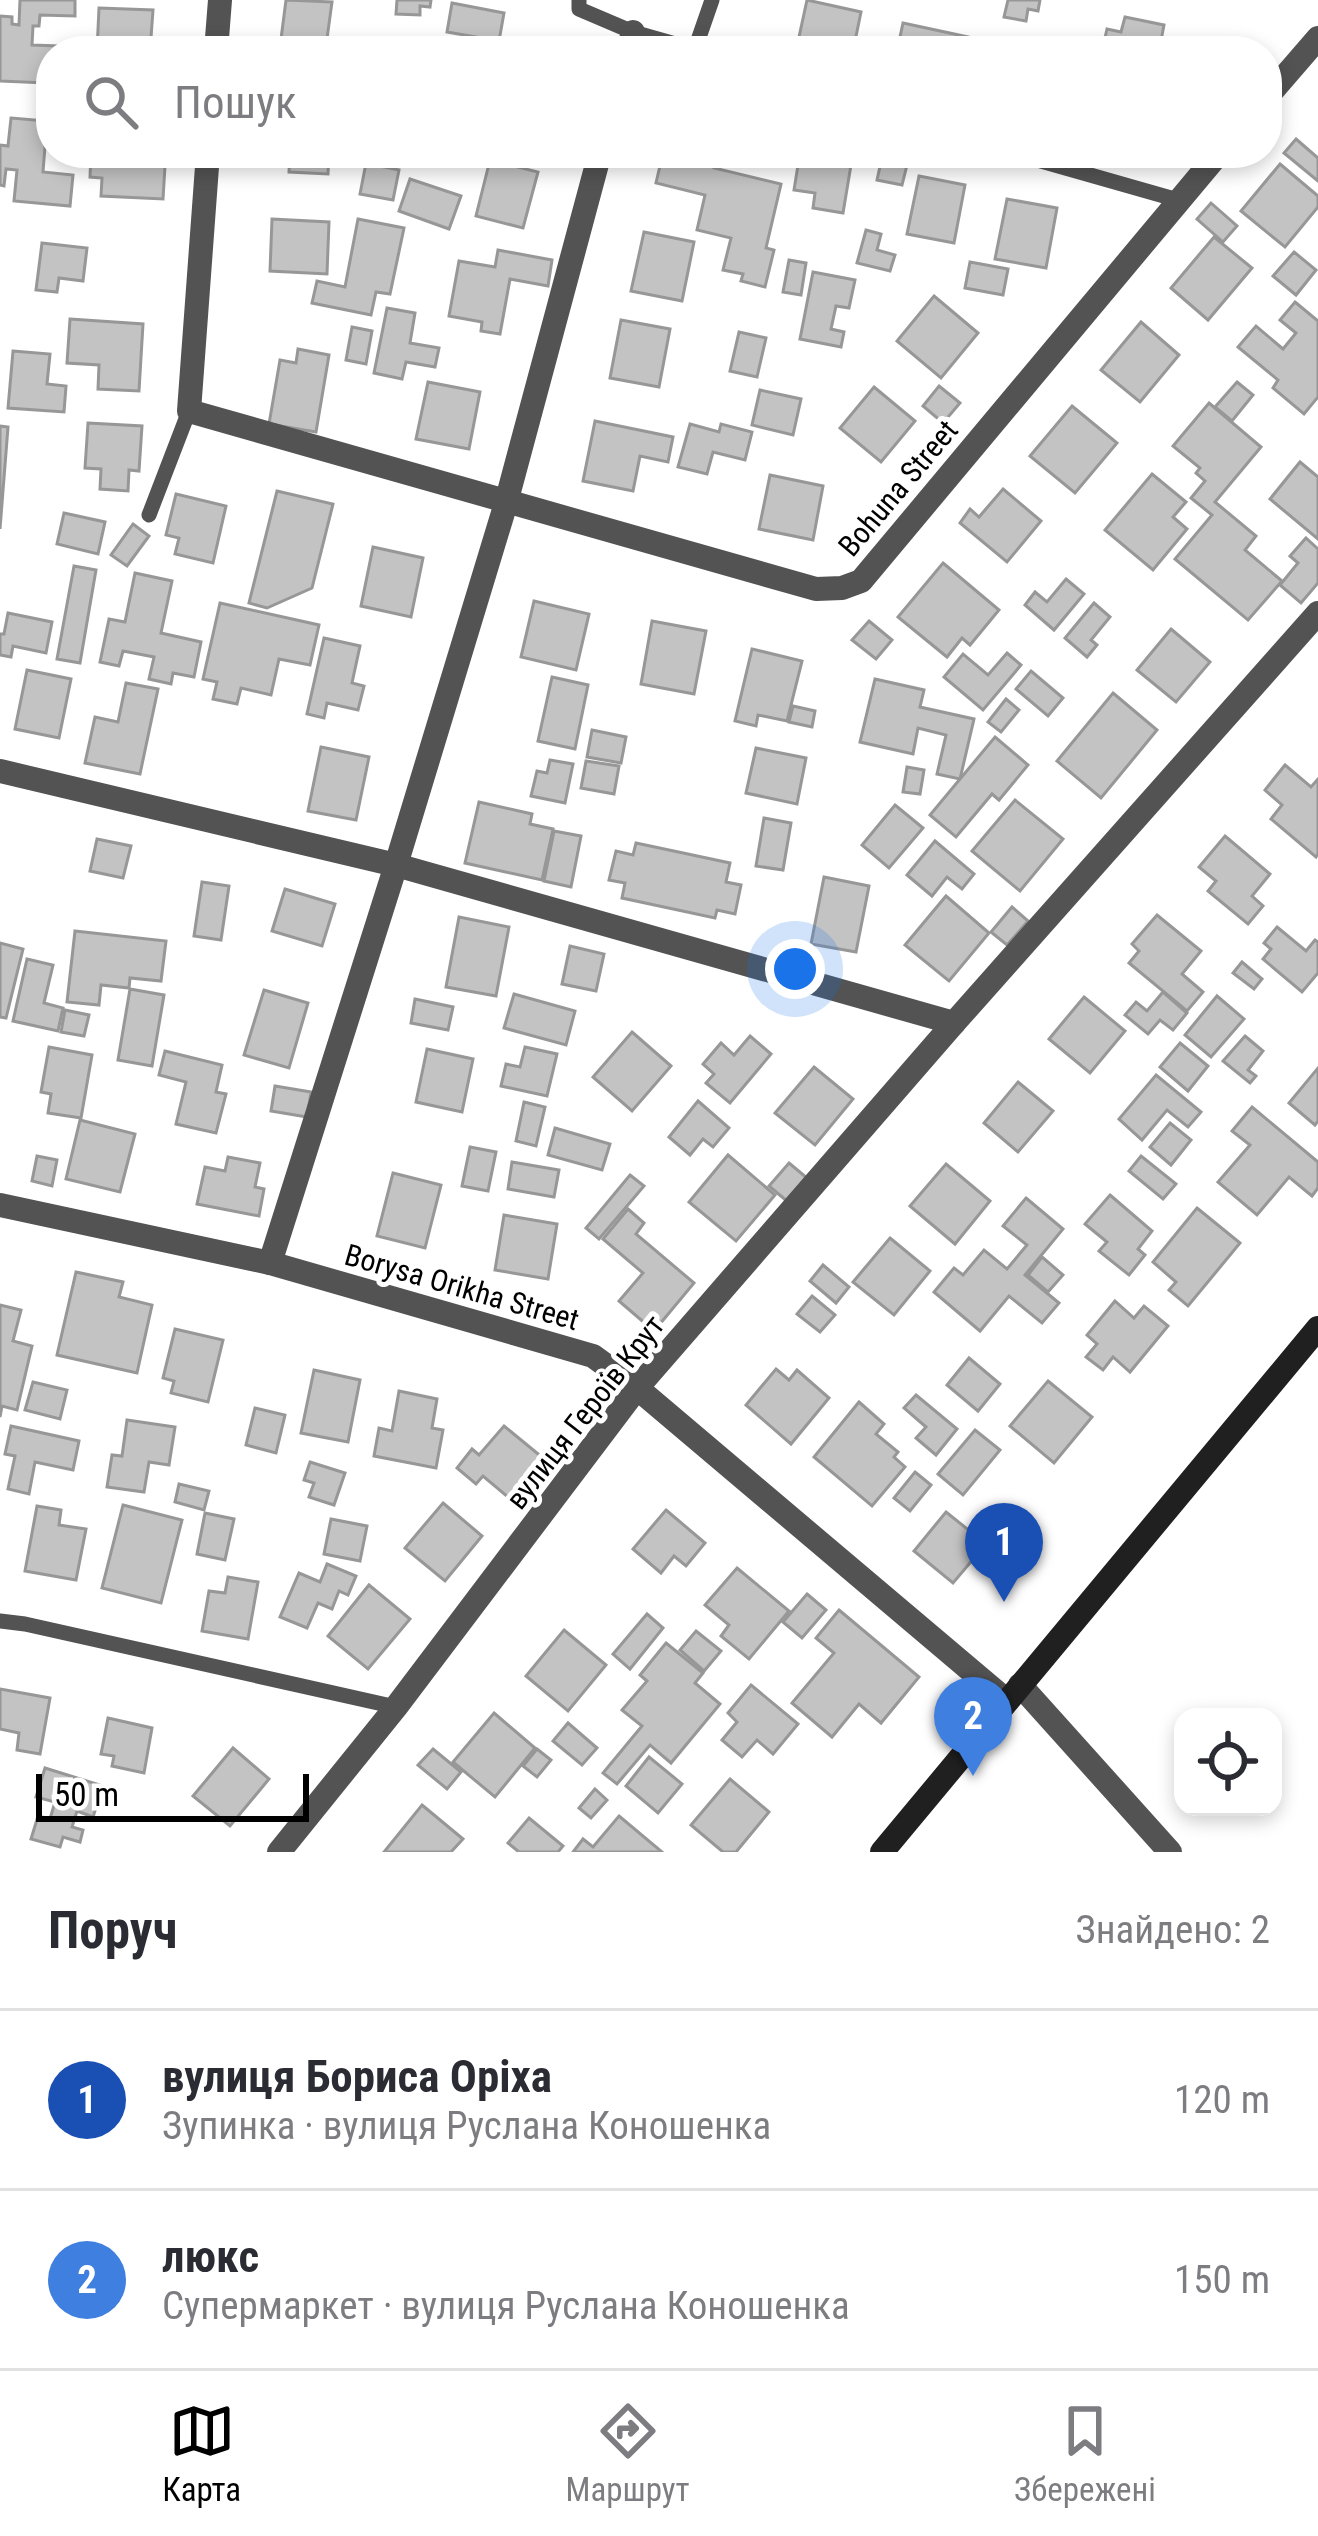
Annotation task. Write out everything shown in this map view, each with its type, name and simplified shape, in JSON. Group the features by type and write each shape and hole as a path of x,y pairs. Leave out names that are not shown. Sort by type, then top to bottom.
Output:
{"street":[{"path":"217,36 220,0"},
{"path":"1282,80 1318,38"},
{"path":"189,411 207,168"},
{"path":"270,1263 506,502 596,168"},
{"name":"Bohuna Street","path":"189,411 816,589 842,588 861,580 1206,168"},
{"name":"вулиця Героїв Крут","path":"279,1852 397,1707 638,1388 953,1023 1318,614"},
{"path":"0,771 396,865 953,1023"},
{"name":"Borysa Orikha Street","path":"0,1205 270,1263 593,1356 1013,1693 1170,1852"},
{"path":"882,1852 1318,1328"}],"lane":[{"path":"579,0 579,9 621,36"},
{"path":"702,36 712,0"},
{"path":"1065,168 1178,200"},
{"path":"149,515 189,411"},
{"path":"0,1621 397,1707"}],"building":[{"path":"20,0 75,0 75,16 40,15 39,26 33,26 36,83 0,81 0,16 12,17 12,24 19,25"},
{"path":"286,0 332,2 327,36 281,36"},
{"path":"397,0 431,0 430,7 420,6 420,15 396,14"},
{"path":"807,0 861,12 856,36 799,36"},
{"path":"1008,0 1040,0 1038,11 1028,9 1026,21 1004,17"},
{"path":"452,3 504,13 500,36 447,32"},
{"path":"99,8 153,10 151,36 98,36"},
{"path":"1125,17 1164,25 1162,36 1105,36 1107,29 1121,32"},
{"path":"903,23 963,36 900,36"},
{"path":"11,118 36,120 36,168 73,175 70,206 14,201 17,170 6,169 4,186 0,185 0,145 8,146"},
{"path":"1296,139 1318,158 1318,181 1284,153"},
{"path":"1282,166 1318,196 1318,207 1285,247 1241,211"},
{"path":"90,168 165,168 163,199 101,196 102,178 90,177"},
{"path":"289,168 328,168 328,174 289,172"},
{"path":"365,168 399,170 393,200 360,194"},
{"path":"488,168 538,172 523,228 476,216"},
{"path":"660,168 714,168 781,184 766,248 774,250 765,287 741,281 743,274 723,270 731,238 697,230 705,195 656,183"},
{"path":"798,168 850,168 843,213 813,208 815,193 794,190"},
{"path":"880,168 906,168 902,185 877,180"},
{"path":"919,176 965,185 954,243 907,234"},
{"path":"410,179 461,196 449,229 399,211"},
{"path":"1007,199 1057,208 1046,268 995,259"},
{"path":"1211,203 1237,226 1223,242 1197,219"},
{"path":"272,219 329,222 327,274 270,271"},
{"path":"358,219 404,228 390,294 376,292 371,315 312,303 317,281 345,287"},
{"path":"866,230 881,234 877,250 895,255 890,271 857,263"},
{"path":"644,232 694,242 682,301 631,291"},
{"path":"1214,237 1252,268 1208,320 1171,288"},
{"path":"42,243 87,248 83,281 59,278 57,292 36,290"},
{"path":"498,250 552,260 548,286 510,279 500,334 481,331 482,322 449,316 459,261 495,267"},
{"path":"1294,252 1316,270 1296,295 1273,276"},
{"path":"789,260 806,263 801,295 783,292"},
{"path":"970,262 1008,269 1003,295 965,288"},
{"path":"813,272 855,280 849,308 836,306 831,329 844,332 841,347 800,339"},
{"path":"934,296 978,333 941,378 897,341"},
{"path":"1295,302 1318,321 1318,397 1304,414 1273,388 1278,380 1238,347 1256,326 1283,349 1296,333 1280,320"},
{"path":"387,308 415,313 410,343 439,348 435,367 406,362 402,379 374,373"},
{"path":"70,319 143,324 139,391 98,389 99,365 67,363"},
{"path":"621,320 670,329 659,387 610,378"},
{"path":"1141,322 1179,355 1140,402 1101,370"},
{"path":"352,327 372,331 366,364 346,360"},
{"path":"739,332 766,338 757,377 730,371"},
{"path":"298,349 329,355 316,432 269,424 280,360 296,363"},
{"path":"13,351 50,354 47,384 66,386 64,412 8,408"},
{"path":"428,382 480,392 469,449 416,439"},
{"path":"1237,382 1253,395 1232,421 1215,407"},
{"path":"939,386 960,403 943,423 923,406"},
{"path":"874,387 915,421 881,462 840,428"},
{"path":"760,390 801,399 793,435 752,425"},
{"path":"1209,403 1261,447 1215,502 1256,536 1245,550 1282,581 1248,620 1175,559 1212,515 1191,498 1205,481 1196,473 1200,468 1173,446"},
{"path":"1072,406 1117,443 1075,493 1030,456"},
{"path":"595,421 673,437 668,462 640,456 633,491 583,481"},
{"path":"88,423 142,426 139,471 129,470 128,491 100,489 101,469 85,468"},
{"path":"690,424 719,432 721,424 752,432 745,460 713,452 707,474 678,467"},
{"path":"0,426 8,427 0,529"},
{"path":"1300,462 1318,477 1318,539 1270,499"},
{"path":"1152,474 1186,502 1173,517 1187,529 1153,570 1105,530"},
{"path":"770,475 823,486 813,540 759,529"},
{"path":"1003,489 1041,521 1007,562 960,523 970,509 979,517"},
{"path":"277,491 333,504 312,588 267,608 249,603"},
{"path":"176,494 226,506 213,563 175,554 179,538 166,535"},
{"path":"64,513 105,522 98,554 57,544"},
{"path":"133,524 149,536 127,566 111,555"},
{"path":"1306,538 1318,549 1318,583 1301,603 1280,585 1298,563 1290,556"},
{"path":"373,547 423,558 411,617 361,606"},
{"path":"943,563 999,610 970,645 962,638 947,657 898,617"},
{"path":"74,566 96,570 80,663 57,659"},
{"path":"135,573 172,581 161,633 201,642 194,677 173,673 171,684 149,679 154,657 123,651 119,666 100,662 109,619 125,622"},
{"path":"1066,579 1084,594 1054,630 1025,605 1035,592 1047,602"},
{"path":"534,601 589,614 576,670 521,657"},
{"path":"220,603 319,625 310,665 279,659 271,695 241,688 237,704 213,699 217,682 203,679"},
{"path":"1094,603 1110,617 1091,640 1097,645 1087,657 1065,638"},
{"path":"8,613 52,622 46,653 13,646 11,657 0,655 0,634 4,634"},
{"path":"652,621 706,631 694,694 641,684"},
{"path":"869,621 892,640 876,659 852,640"},
{"path":"1171,629 1210,662 1176,702 1137,670"},
{"path":"324,638 360,646 352,683 364,686 358,710 327,703 324,718 307,714"},
{"path":"752,649 802,661 787,721 758,715 756,726 735,721"},
{"path":"1007,653 1021,665 983,710 944,677 963,654 988,675"},
{"path":"27,670 71,679 59,738 15,729"},
{"path":"1031,671 1063,698 1048,716 1016,689"},
{"path":"552,677 588,685 575,749 538,741"},
{"path":"875,679 924,690 920,707 974,719 960,779 937,774 946,735 918,728 913,754 860,742"},
{"path":"126,683 158,689 140,774 85,763 95,717 118,722"},
{"path":"1113,693 1157,730 1101,798 1057,761"},
{"path":"1006,699 1019,710 1001,732 988,722"},
{"path":"793,706 815,711 812,727 789,722"},
{"path":"592,730 626,737 621,763 587,757"},
{"path":"995,737 1028,765 999,800 992,794 956,837 930,815"},
{"path":"321,747 369,757 356,820 308,811"},
{"path":"756,748 806,758 797,804 746,793"},
{"path":"550,760 573,764 565,803 531,796 537,771 547,773"},
{"path":"586,761 619,766 614,794 581,788"},
{"path":"1285,765 1311,787 1318,779 1316,857 1271,819 1282,805 1265,790"},
{"path":"907,767 924,770 920,794 903,792"},
{"path":"1015,800 1063,839 1020,891 972,851"},
{"path":"479,802 532,814 530,824 553,829 542,880 465,863"},
{"path":"895,805 923,828 889,868 862,845"},
{"path":"764,818 791,823 783,870 756,866"},
{"path":"554,831 581,836 571,887 544,881"},
{"path":"1225,836 1270,874 1252,896 1263,906 1248,924 1208,891 1216,881 1199,867"},
{"path":"97,839 131,846 123,878 90,871"},
{"path":"935,841 974,874 962,889 947,877 932,896 907,875"},
{"path":"636,843 730,863 726,882 741,885 735,914 717,910 715,918 622,898 625,883 609,880 616,851 633,855"},
{"path":"824,877 869,886 856,952 811,944"},
{"path":"202,882 229,886 221,940 194,936"},
{"path":"285,889 335,904 322,946 272,931"},
{"path":"946,896 989,933 949,981 905,945"},
{"path":"1012,907 1028,921 1007,945 991,932"},
{"path":"1157,915 1201,951 1182,974 1203,992 1187,1011 1129,963 1139,951 1132,944"},
{"path":"459,917 509,927 496,996 446,987"},
{"path":"1277,927 1306,951 1318,942 1318,973 1302,992 1263,959 1271,949 1264,943"},
{"path":"75,931 166,941 161,981 130,978 129,988 101,985 99,1005 67,1002"},
{"path":"0,943 23,949 6,1018 0,1017"},
{"path":"570,946 604,954 596,991 562,984"},
{"path":"27,959 53,965 44,1003 63,1008 58,1031 13,1021"},
{"path":"1242,962 1262,979 1254,989 1233,973"},
{"path":"130,989 164,995 152,1066 118,1060"},
{"path":"264,990 308,1003 289,1068 244,1055"},
{"path":"1163,992 1187,1013 1173,1030 1160,1020 1148,1034 1125,1015 1136,1002 1147,1011"},
{"path":"514,994 575,1011 566,1045 504,1028"},
{"path":"1217,996 1244,1019 1211,1057 1185,1035"},
{"path":"1084,997 1125,1031 1090,1073 1049,1039"},
{"path":"415,999 453,1007 448,1030 411,1023"},
{"path":"65,1010 89,1015 84,1036 61,1032"},
{"path":"632,1032 671,1066 632,1111 593,1077"},
{"path":"750,1036 771,1054 730,1103 706,1083 714,1074 703,1064 721,1043 734,1055"},
{"path":"1245,1036 1263,1051 1248,1070 1256,1076 1250,1083 1223,1061"},
{"path":"1180,1043 1208,1066 1188,1091 1160,1067"},
{"path":"49,1047 92,1055 81,1118 48,1113 51,1094 41,1092"},
{"path":"525,1047 557,1054 547,1096 501,1086 506,1064 520,1067"},
{"path":"427,1049 473,1059 462,1112 416,1102"},
{"path":"165,1051 222,1065 216,1092 226,1094 216,1133 176,1124 186,1082 159,1075"},
{"path":"814,1067 853,1099 815,1145 775,1113"},
{"path":"1318,1068 1318,1121 1315,1125 1289,1103"},
{"path":"1156,1075 1201,1112 1188,1127 1167,1110 1142,1140 1119,1119"},
{"path":"1018,1082 1053,1111 1018,1152 984,1123"},
{"path":"275,1086 311,1092 307,1117 271,1111"},
{"path":"698,1101 729,1128 713,1147 703,1139 690,1155 669,1137"},
{"path":"524,1102 545,1107 536,1146 516,1141"},
{"path":"1252,1107 1318,1162 1318,1188 1312,1196 1289,1177 1257,1215 1218,1182 1250,1145 1232,1131"},
{"path":"80,1120 135,1134 120,1192 66,1179"},
{"path":"1170,1123 1191,1140 1171,1165 1150,1147"},
{"path":"555,1128 610,1144 602,1170 548,1155"},
{"path":"470,1147 496,1152 488,1191 462,1186"},
{"path":"728,1155 775,1195 736,1241 689,1202"},
{"path":"37,1156 57,1160 52,1186 32,1181"},
{"path":"1141,1156 1176,1184 1163,1199 1129,1171"},
{"path":"228,1157 260,1163 255,1187 264,1189 259,1216 197,1204 205,1167 225,1171"},
{"path":"512,1162 559,1170 554,1197 508,1189"},
{"path":"789,1163 813,1183 794,1207 769,1186"},
{"path":"946,1164 990,1201 955,1244 910,1206"},
{"path":"393,1173 441,1185 425,1248 377,1236"},
{"path":"630,1175 644,1186 599,1239 586,1228"},
{"path":"1110,1195 1152,1231 1138,1249 1145,1255 1129,1275 1099,1251 1107,1242 1085,1224"},
{"path":"1026,1198 1063,1229 1025,1275 1059,1303 1042,1323 1009,1296 980,1331 934,1292 954,1268 963,1275 984,1250 1007,1269 1027,1245 1003,1226"},
{"path":"1197,1208 1240,1243 1188,1306 1169,1290 1176,1282 1153,1262"},
{"path":"628,1209 644,1223 636,1234 694,1283 654,1331 619,1301 643,1273 603,1239"},
{"path":"504,1215 557,1224 548,1279 495,1270"},
{"path":"890,1238 930,1271 894,1315 853,1282"},
{"path":"1042,1257 1063,1275 1048,1292 1028,1275"},
{"path":"823,1265 849,1287 836,1303 810,1281"},
{"path":"76,1272 123,1282 119,1297 152,1305 137,1373 57,1355"},
{"path":"812,1296 835,1315 820,1332 797,1314"},
{"path":"1115,1301 1134,1318 1144,1306 1168,1326 1130,1372 1113,1357 1103,1370 1086,1357 1097,1344 1087,1335"},
{"path":"0,1305 21,1310 13,1341 32,1346 17,1410 2,1406 0,1417"},
{"path":"175,1329 223,1340 208,1402 171,1393 174,1381 163,1378"},
{"path":"969,1358 1000,1384 978,1411 947,1385"},
{"path":"776,1369 789,1380 797,1370 829,1398 791,1444 746,1405"},
{"path":"314,1370 360,1380 348,1442 301,1433"},
{"path":"1048,1381 1092,1417 1054,1463 1010,1426"},
{"path":"33,1382 67,1390 60,1419 25,1410"},
{"path":"399,1391 437,1399 432,1428 443,1430 436,1468 374,1456 379,1428 392,1431"},
{"path":"916,1395 957,1429 936,1455 916,1438 926,1427 904,1408"},
{"path":"859,1402 884,1424 876,1434 898,1452 894,1457 905,1467 872,1506 814,1457"},
{"path":"255,1408 285,1415 276,1453 246,1445"},
{"path":"127,1420 175,1427 169,1465 149,1462 144,1492 107,1487 112,1455 122,1456"},
{"path":"11,1426 79,1441 73,1470 35,1462 29,1494 8,1489 15,1456 5,1454"},
{"path":"504,1426 543,1458 509,1498 483,1476 476,1484 457,1468 472,1449 479,1455"},
{"path":"975,1430 1000,1450 963,1495 938,1474"},
{"path":"310,1462 345,1473 334,1505 309,1497 314,1483 304,1480"},
{"path":"915,1472 931,1485 910,1511 894,1498"},
{"path":"179,1484 209,1491 204,1510 175,1502"},
{"path":"443,1503 482,1536 445,1581 405,1548"},
{"path":"123,1505 182,1520 161,1603 102,1588"},
{"path":"37,1506 61,1510 59,1525 86,1529 76,1580 25,1571"},
{"path":"666,1510 705,1543 686,1566 674,1556 661,1573 633,1549"},
{"path":"946,1512 986,1544 953,1583 914,1551"},
{"path":"205,1513 234,1519 225,1560 197,1554"},
{"path":"331,1519 367,1526 360,1561 324,1554"},
{"path":"327,1564 356,1576 348,1595 339,1591 332,1609 318,1603 307,1628 280,1617 299,1573 320,1582"},
{"path":"737,1568 789,1611 749,1659 721,1636 729,1625 705,1605"},
{"path":"228,1577 258,1582 248,1639 202,1631 209,1591 225,1593"},
{"path":"369,1585 410,1619 368,1669 328,1636"},
{"path":"807,1594 826,1610 802,1638 783,1622"},
{"path":"839,1610 919,1677 881,1723 859,1704 832,1737 792,1703 834,1653 816,1638"},
{"path":"647,1614 663,1628 630,1669 613,1654"},
{"path":"564,1630 606,1665 568,1711 526,1676"},
{"path":"696,1631 721,1651 704,1671 680,1650"},
{"path":"666,1643 703,1673 695,1683 720,1704 671,1763 650,1745 617,1784 603,1773 642,1726 622,1710 647,1681 640,1675"},
{"path":"751,1685 798,1724 773,1754 757,1740 742,1757 722,1740 737,1722 728,1713"},
{"path":"0,1689 50,1698 40,1754 17,1750 19,1733 0,1729"},
{"path":"494,1713 535,1748 495,1797 453,1762"},
{"path":"108,1718 152,1728 144,1773 112,1766 114,1756 101,1754"},
{"path":"568,1723 597,1748 582,1765 553,1741"},
{"path":"233,1748 269,1779 230,1826 193,1796"},
{"path":"433,1749 461,1772 447,1789 418,1765"},
{"path":"537,1749 551,1760 537,1777 523,1766"},
{"path":"649,1757 682,1784 658,1813 626,1786"},
{"path":"45,1768 103,1786 93,1817 77,1811 72,1827 83,1830 80,1842 63,1837 60,1847 31,1839 38,1816 50,1819 55,1802 36,1797"},
{"path":"730,1779 769,1812 736,1852 723,1852 691,1825"},
{"path":"595,1789 607,1800 591,1818 579,1808"},
{"path":"422,1805 463,1839 451,1852 384,1852"},
{"path":"619,1816 662,1852 573,1852 583,1839 593,1847"},
{"path":"529,1818 563,1846 558,1852 519,1852 508,1843"}],"place":[{"name":"вулиця Бориса Оріха","path":"1004,1602"},
{"name":"люкс","path":"973,1776"}]}
